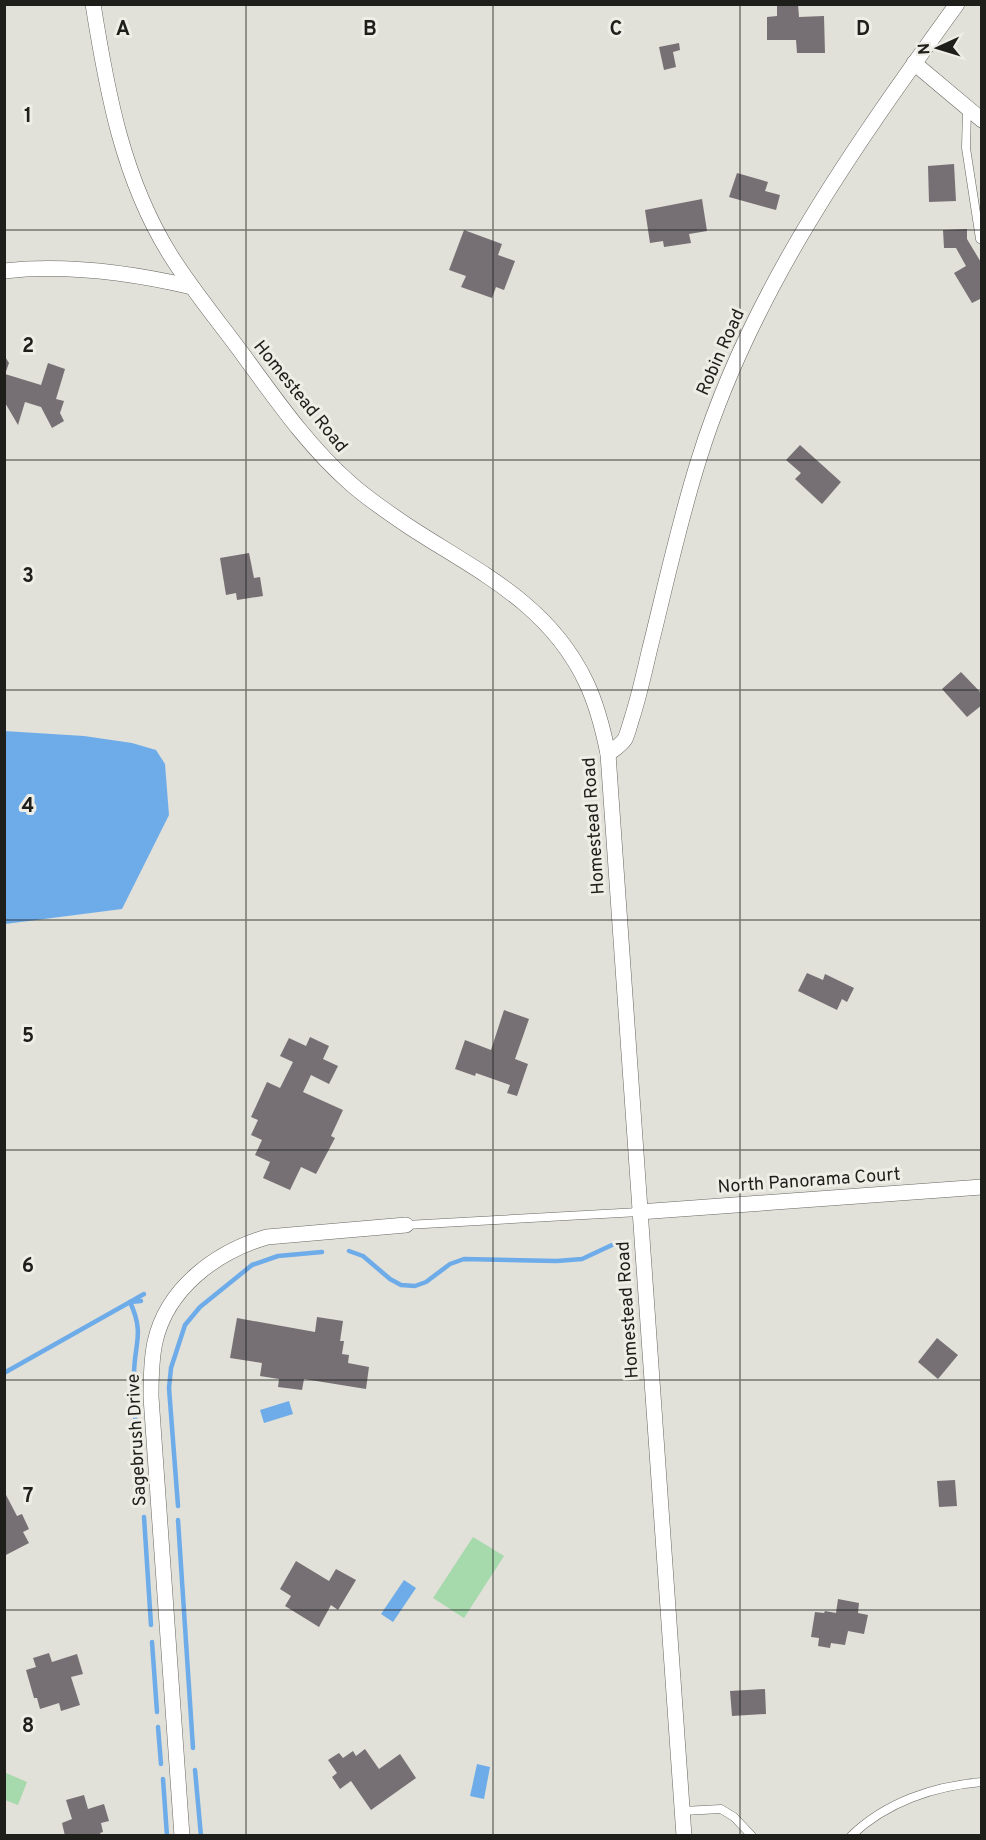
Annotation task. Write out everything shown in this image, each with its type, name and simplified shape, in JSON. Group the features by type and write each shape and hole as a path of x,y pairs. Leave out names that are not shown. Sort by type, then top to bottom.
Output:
{"street":[{"name":"Homestead Road","path":"93,4 122,148 154,226 192,286 302,434 334,469 370,500 508,589 541,616 572,656 596,706 608,754 684,1836"},
{"name":"Robin Road","path":"608,754 625,740 641,688 690,486 717,406 737,360 766,299 810,222 860,142 957,4"},
{"path":"914,63 981,120"},
{"path":"4,272 88,270 154,278 192,286"},
{"name":"North Panorama Court","path":"639,1212 981,1187"},
{"name":"Sagebrush Drive","path":"182,1836 151,1397 153,1358 158,1331 177,1296 197,1273 220,1257 248,1243 267,1238 406,1226"}],"lane":[{"path":"967,108 966,148 980,239"},
{"path":"406,1226 639,1212"},
{"path":"851,1836 880,1814 907,1798 960,1784 981,1782"},
{"path":"683,1811 721,1809 734,1817 752,1836"}],"green space":[{"path":"473,1537 504,1556 464,1618 433,1598"},
{"path":"6,1773 27,1782 18,1805 5,1800"}],"water":[{"path":"4,731 84,736 132,743 156,750 165,764 169,815 122,909 5,924"},
{"path":"289,1401 293,1414 264,1423 260,1410"},
{"path":"404,1580 416,1588 393,1622 381,1614"},
{"path":"477,1764 490,1767 484,1799 470,1796"}],"building":[{"path":"777,4 798,4 799,17 824,16 825,53 797,53 796,40 767,40 767,17 777,16"},
{"path":"679,43 680,50 673,52 676,67 664,70 659,47"},
{"path":"954,164 956,201 929,202 928,166"},
{"path":"737,173 768,182 765,191 780,195 776,210 729,197"},
{"path":"702,199 707,231 689,234 691,243 664,247 663,241 650,243 645,210"},
{"path":"967,229 967,239 982,264 982,298 972,303 954,273 966,266 956,248 944,248 943,230"},
{"path":"464,230 502,244 498,255 515,261 504,290 496,287 492,298 461,287 466,276 449,270"},
{"path":"4,355 9,363 5,374 41,385 48,363 65,369 56,399 64,401 60,413 64,421 52,428 41,407 25,402 18,425 4,401"},
{"path":"800,445 841,482 822,504 795,479 801,473 786,460"},
{"path":"249,553 254,578 260,577 263,596 237,600 236,593 226,595 220,558"},
{"path":"961,672 982,694 982,705 967,717 942,689"},
{"path":"807,973 823,980 825,974 854,988 847,1002 842,999 837,1010 798,991"},
{"path":"504,1010 529,1019 515,1059 528,1064 517,1096 507,1093 510,1085 476,1073 475,1076 455,1069 465,1040 491,1050"},
{"path":"310,1037 329,1046 323,1059 338,1066 329,1084 311,1075 303,1092 343,1110 331,1136 335,1138 316,1174 301,1167 290,1190 263,1178 270,1162 255,1155 262,1140 251,1135 258,1120 251,1117 267,1082 280,1088 293,1062 280,1056 289,1038 306,1046"},
{"path":"317,1317 343,1321 340,1341 344,1341 342,1354 349,1355 348,1363 369,1367 366,1389 304,1379 302,1390 278,1387 279,1379 260,1376 262,1363 230,1358 237,1318 315,1332"},
{"path":"937,1338 958,1355 938,1379 918,1362"},
{"path":"955,1480 957,1506 939,1507 937,1481"},
{"path":"4,1491 17,1516 22,1514 29,1529 23,1532 29,1543 4,1556"},
{"path":"296,1561 329,1581 336,1569 356,1580 338,1610 331,1605 319,1627 285,1606 291,1596 280,1589"},
{"path":"838,1599 859,1603 858,1613 868,1615 864,1634 848,1631 845,1645 831,1643 830,1648 818,1646 819,1638 811,1637 815,1612 836,1613"},
{"path":"49,1653 52,1662 77,1654 83,1674 71,1677 80,1705 61,1711 59,1703 40,1709 37,1698 34,1698 26,1670 36,1667 33,1658"},
{"path":"765,1689 766,1714 732,1716 730,1691"},
{"path":"365,1749 379,1769 400,1754 416,1778 371,1810 351,1781 340,1789 332,1777 337,1773 328,1760 339,1753 343,1758 353,1751 356,1756"},
{"path":"84,1795 88,1809 104,1804 109,1821 101,1823 103,1832 100,1833 101,1836 65,1836 62,1823 72,1819 66,1800"}],"waterway":[{"path":"349,1251 363,1256 390,1279 401,1285 415,1286 426,1282 450,1264 464,1259 557,1261 582,1259 612,1245"},
{"path":"178,1506 169,1388 171,1368 185,1325 200,1307 252,1265 278,1256 322,1252"},
{"path":"143,1500 134,1390 138,1331 130,1302 144,1294"},
{"path":"4,1373 130,1302 141,1301"},
{"path":"144,1517 151,1625"},
{"path":"178,1520 193,1748"},
{"path":"152,1642 157,1712"},
{"path":"158,1727 161,1764"},
{"path":"195,1770 201,1836"},
{"path":"163,1779 167,1836"}]}
